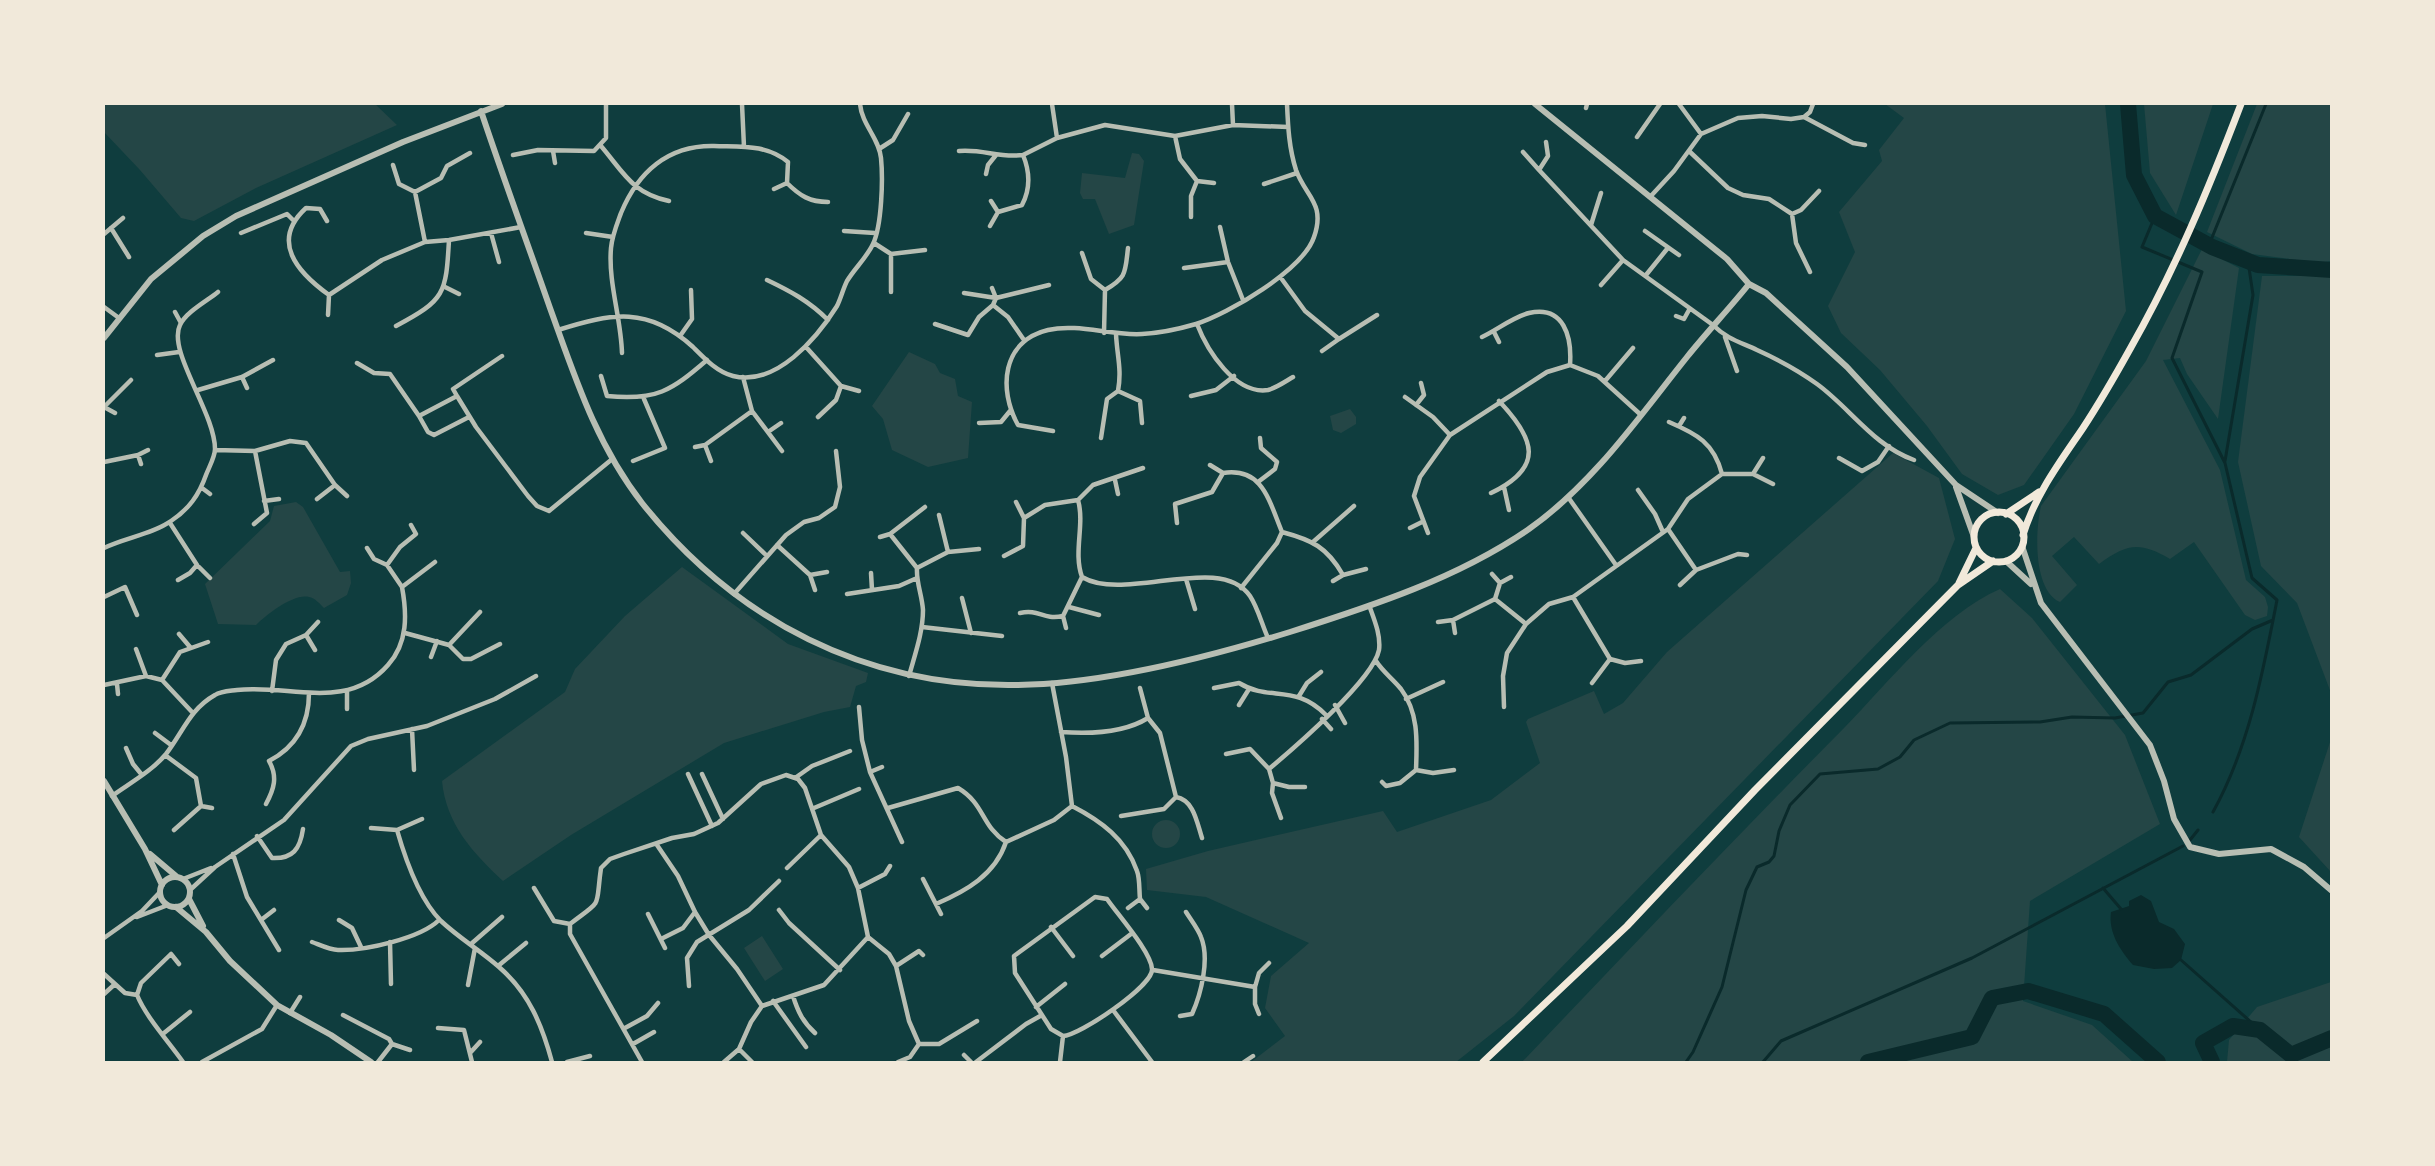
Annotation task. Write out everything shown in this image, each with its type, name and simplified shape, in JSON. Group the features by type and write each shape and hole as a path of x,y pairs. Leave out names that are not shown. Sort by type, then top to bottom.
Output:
{"main road":[{"path":"2023,535 2018,522 2006,514 1998,513 1981,520 1974,537 1980,554 1993,561 2006,561 2012,558 2022,546 2031,509 2094,411 2175,264 2241,104"},
{"path":"2006,514 2041,492"},
{"path":"1958,585 1976,548"},
{"path":"1484,1062 1628,926 1755,790 1958,585 1993,561"}],"street":[{"path":"104,338 151,279 203,236 236,216 381,151 502,104"},
{"path":"513,155 538,150 594,151 606,138 606,104"},
{"path":"742,104 744,147"},
{"path":"558,330 592,319 620,316 655,320 680,336 718,370 733,376 774,369 806,347 828,320 838,304 846,282 874,243 880,207 879,149 861,118 860,104"},
{"path":"1052,104 1057,138"},
{"path":"1232,104 1233,125"},
{"path":"1053,431 1018,425 1010,411 1006,374 1015,349 1024,340 1048,330 1065,328 1116,334 1144,334 1197,324 1281,278 1308,248 1314,239 1317,227 1313,197 1297,173 1288,143 1287,104"},
{"path":"1535,104 1726,259 1749,284 1766,292 1847,367 1956,486 1998,513"},
{"path":"1637,137 1660,104"},
{"path":"1679,104 1701,134"},
{"path":"1804,117 1813,104"},
{"path":"481,111 587,410 611,460 668,534 734,594 770,619 824,647 878,669 956,683 1052,683 1107,676 1268,638 1369,605 1416,587 1490,553 1530,528 1568,497 1641,415 1749,284"},
{"path":"879,149 893,140 908,114"},
{"path":"1650,197 1701,134 1710,128 1750,116 1804,117 1853,143 1865,145"},
{"path":"959,151 982,149 1004,158 1023,155 1057,138 1105,125 1175,136 1233,125 1288,127"},
{"path":"1175,136 1180,159 1197,181 1214,183"},
{"path":"1539,170 1548,156 1546,142"},
{"path":"601,146 633,187 650,197 669,201"},
{"path":"622,353 620,316 611,264 613,237 633,187 646,172 678,151 699,146 744,147 775,151 788,162 787,183 798,195 815,202 828,202"},
{"path":"553,151 555,163"},
{"path":"1689,151 1728,188 1743,195 1768,199 1792,214 1797,243 1810,272"},
{"path":"1524,152 1623,260 1646,275 1689,310 1713,325 1725,337 1757,350 1817,384 1889,446 1901,455 1914,460"},
{"path":"415,192 441,178 447,166 470,153"},
{"path":"986,174 988,165 996,155"},
{"path":"990,226 998,212 1022,205 1028,194 1028,169 1023,155"},
{"path":"393,165 399,184 415,192"},
{"path":"1264,184 1297,173"},
{"path":"1191,217 1191,196 1197,181"},
{"path":"774,189 787,183"},
{"path":"1792,214 1801,210 1819,191"},
{"path":"415,192 425,242"},
{"path":"1591,225 1601,193"},
{"path":"991,201 998,212"},
{"path":"327,221 320,209 306,208 293,220 288,234 290,253 312,283 329,295"},
{"path":"241,233 287,214 293,220"},
{"path":"104,234 123,218"},
{"path":"329,295 382,260 425,242 449,240 522,226"},
{"path":"1220,226 1228,262 1243,300"},
{"path":"111,228 129,257"},
{"path":"844,231 875,233"},
{"path":"1645,231 1667,249 1679,255"},
{"path":"491,233 499,262"},
{"path":"586,233 613,237"},
{"path":"396,326 420,313 445,287 449,240"},
{"path":"874,243 891,254 925,250"},
{"path":"1104,290 1121,280 1125,273 1128,248"},
{"path":"1646,275 1667,249"},
{"path":"1082,253 1091,279 1104,290 1104,333"},
{"path":"891,254 891,292"},
{"path":"1601,285 1623,260"},
{"path":"1184,268 1228,262"},
{"path":"1281,278 1305,311 1339,339"},
{"path":"767,280 804,299 828,320"},
{"path":"964,293 996,298 1049,285"},
{"path":"445,287 459,294"},
{"path":"935,324 968,334 979,317 993,305 996,298 992,288"},
{"path":"680,336 692,319 691,290"},
{"path":"104,548 170,523 194,501 202,488 215,450 198,390 179,352 176,339 181,323 218,292"},
{"path":"328,315 329,295"},
{"path":"993,305 1008,317 1024,340"},
{"path":"104,307 119,318"},
{"path":"1676,316 1684,319 1689,310"},
{"path":"1482,337 1527,313 1545,311 1561,320 1568,331 1572,348 1570,365"},
{"path":"175,312 181,323"},
{"path":"1322,351 1377,315"},
{"path":"1197,324 1213,356 1245,387 1268,390 1293,377"},
{"path":"1494,332 1499,342"},
{"path":"1101,438 1107,399 1118,391 1121,370 1116,334"},
{"path":"1725,337 1737,371"},
{"path":"806,347 841,386 859,391"},
{"path":"1605,381 1633,348"},
{"path":"157,355 179,352"},
{"path":"502,356 453,389 469,417 537,506 549,511 611,460"},
{"path":"198,390 242,376 273,360"},
{"path":"601,376 607,396 644,399 669,389 707,360"},
{"path":"357,363 374,373 390,374 420,416 428,432 436,435 469,417"},
{"path":"1428,533 1414,496 1420,477 1450,435 1499,401 1547,372 1570,365 1605,381 1641,415"},
{"path":"242,376 247,388"},
{"path":"743,376 752,411 782,451"},
{"path":"1191,396 1216,390 1234,376"},
{"path":"115,413 104,407 131,380"},
{"path":"1416,405 1424,394 1421,383"},
{"path":"818,417 836,400 841,386"},
{"path":"1118,391 1140,401 1142,423"},
{"path":"420,416 457,396"},
{"path":"1405,397 1433,417 1450,435"},
{"path":"633,461 664,448 644,399"},
{"path":"1491,494 1519,477 1528,463 1530,452 1523,428 1499,401"},
{"path":"695,447 705,445 752,411"},
{"path":"979,423 1001,422 1010,411"},
{"path":"1679,426 1684,418"},
{"path":"1669,422 1708,443 1719,461 1722,474"},
{"path":"768,432 781,423"},
{"path":"1257,482 1275,469 1277,462 1261,448 1260,438"},
{"path":"215,450 255,451 290,441 306,443 335,484 347,496"},
{"path":"705,445 711,462"},
{"path":"1839,458 1862,471 1878,462 1889,446"},
{"path":"104,462 138,455 148,450"},
{"path":"254,524 267,513 255,451"},
{"path":"734,594 777,545 804,522 819,518 835,507 840,487 836,451"},
{"path":"138,455 141,464"},
{"path":"1753,474 1763,458"},
{"path":"1210,465 1223,473 1236,471 1249,474 1267,495 1282,532 1277,543 1241,588"},
{"path":"1024,518 1045,505 1078,500 1093,486 1115,480 1143,468"},
{"path":"1177,523 1175,504 1212,492 1223,473"},
{"path":"1504,707 1503,676 1507,653 1526,624 1550,604 1574,597 1666,531 1688,499 1722,474 1753,474 1773,484"},
{"path":"1115,480 1118,494"},
{"path":"317,499 335,484"},
{"path":"1956,486 1974,537"},
{"path":"1504,487 1509,510"},
{"path":"202,488 210,494"},
{"path":"1638,490 1696,570"},
{"path":"1568,497 1616,565"},
{"path":"264,501 279,499"},
{"path":"1066,628 1063,616 1082,577 1078,555 1082,513 1078,500"},
{"path":"1004,556 1023,546 1024,518 1016,502"},
{"path":"1313,542 1354,506"},
{"path":"880,537 890,534 925,507"},
{"path":"939,515 948,552"},
{"path":"1410,528 1422,522"},
{"path":"170,523 197,565 210,578"},
{"path":"387,565 400,547 416,534 411,525"},
{"path":"1282,532 1313,542 1333,557 1343,575"},
{"path":"743,533 767,556"},
{"path":"890,534 918,568"},
{"path":"777,545 810,575 815,590"},
{"path":"2022,546 2041,603 2128,714 2157,762 2174,819 2190,847 2219,854 2259,848 2280,852 2304,867 2331,891"},
{"path":"112,796 165,755 192,712 217,693 250,689 309,693 346,692 376,680 395,657 405,633 402,587 387,565 374,559 367,548"},
{"path":"918,568 948,552 979,549"},
{"path":"1680,585 1696,570 1738,554 1747,555"},
{"path":"2006,561 2034,586"},
{"path":"402,587 435,562"},
{"path":"178,580 190,573 197,565"},
{"path":"909,676 922,627 921,594 916,578 918,568"},
{"path":"1334,581 1343,575 1366,569"},
{"path":"810,575 827,572"},
{"path":"871,573 872,590"},
{"path":"1492,574 1500,583"},
{"path":"1082,577 1089,581 1111,585 1209,577 1241,588 1249,596 1268,638"},
{"path":"1438,622 1453,620 1495,599 1500,583 1511,577"},
{"path":"847,594 899,586 916,578"},
{"path":"1186,579 1195,609"},
{"path":"104,597 125,587 137,615"},
{"path":"1574,597 1610,659 1625,663 1641,661"},
{"path":"962,598 971,633"},
{"path":"1495,599 1526,624"},
{"path":"1269,769 1304,739 1376,661 1380,640 1369,605"},
{"path":"1069,607 1099,615"},
{"path":"1020,613 1031,610 1048,618 1063,616"},
{"path":"448,645 480,612"},
{"path":"1453,620 1455,633"},
{"path":"272,691 276,660 286,644 306,635 318,622"},
{"path":"922,627 1002,636"},
{"path":"405,633 448,645 463,659 471,659 500,644"},
{"path":"179,634 190,647"},
{"path":"306,635 315,650"},
{"path":"431,657 437,641"},
{"path":"162,680 180,652 207,642"},
{"path":"136,648 146,676"},
{"path":"1592,682 1610,659"},
{"path":"1376,661 1401,689 1415,722 1416,770"},
{"path":"1299,696 1307,683 1321,672"},
{"path":"104,685 146,676 162,680 192,712"},
{"path":"206,932 189,899 190,890 215,867 257,836 284,820 351,746 422,727 495,699 536,676"},
{"path":"1214,688 1239,682 1249,689 1299,696 1315,704 1331,729"},
{"path":"1406,699 1443,682"},
{"path":"1052,683 1072,806 1115,833 1137,871 1140,899 1147,908"},
{"path":"117,684 118,694"},
{"path":"1140,688 1148,718 1161,733 1176,797"},
{"path":"1239,705 1249,689"},
{"path":"346,692 347,709"},
{"path":"262,759 269,761 282,755 306,723 309,693"},
{"path":"1335,705 1345,723"},
{"path":"859,707 862,740 870,772 902,842"},
{"path":"1061,732 1136,726 1148,718"},
{"path":"412,729 414,770"},
{"path":"155,733 171,745"},
{"path":"126,748 133,764 142,775"},
{"path":"1226,754 1250,749 1269,769 1273,783 1272,793 1281,818"},
{"path":"795,778 812,766 850,751"},
{"path":"165,755 196,778 201,806"},
{"path":"266,804 274,786 275,771 269,761"},
{"path":"870,772 882,767"},
{"path":"1382,782 1386,786 1400,783 1416,770 1433,773 1454,770"},
{"path":"688,774 712,826"},
{"path":"702,774 723,819"},
{"path":"534,888 554,921 570,924 590,912 598,902 601,867 610,859 712,826 723,819 761,784 786,775 795,778 806,788 821,835 849,867 858,888 868,937 889,954 896,966 909,1021 919,1044"},
{"path":"104,781 145,849 163,900 168,905 176,907 206,932 230,961 277,1005 331,1035 371,1062"},
{"path":"1273,783 1289,787 1305,787"},
{"path":"888,808 958,788 972,796 991,833 1006,842"},
{"path":"814,808 830,799 859,789"},
{"path":"1121,816 1164,809 1176,797"},
{"path":"1176,797 1184,798 1189,804 1202,838"},
{"path":"201,806 212,808"},
{"path":"174,830 201,806"},
{"path":"936,904 970,890 1002,853 1006,842 1054,820 1072,806"},
{"path":"371,828 397,830 422,819"},
{"path":"257,836 272,858 282,858 293,854 297,849 303,829"},
{"path":"397,830 409,870 439,920 498,966 530,1002 542,1028 552,1062"},
{"path":"787,868 821,835"},
{"path":"657,845 678,876 709,935 737,969 762,1006"},
{"path":"145,849 180,878 190,890"},
{"path":"233,854 247,897 279,950"},
{"path":"858,888 885,874 890,866"},
{"path":"104,938 129,920 161,889 166,880 215,867"},
{"path":"923,879 941,914"},
{"path":"689,986 687,958 697,942 749,910 778,881"},
{"path":"530,897 538,894"},
{"path":"1095,897 1107,899 1148,958 1153,970 1150,980 1113,1010 1075,1034 1063,1036 1051,1029 1015,973 1014,956 1051,927 1095,897"},
{"path":"176,907 189,899"},
{"path":"1128,908 1140,899"},
{"path":"129,920 168,905"},
{"path":"261,921 274,910"},
{"path":"779,910 789,923 840,970"},
{"path":"661,939 683,928 695,912"},
{"path":"1180,1016 1191,1014 1197,1002 1204,954 1201,937 1186,912"},
{"path":"648,914 665,948"},
{"path":"468,985 473,946 502,917"},
{"path":"339,920 352,928 361,947"},
{"path":"312,942 337,951 390,942 430,929 439,920"},
{"path":"570,924 570,934 625,1028 642,1062"},
{"path":"1051,927 1073,956"},
{"path":"1102,956 1131,934"},
{"path":"724,1062 739,1049 751,1022 762,1006 824,985 868,937"},
{"path":"390,942 391,984"},
{"path":"498,966 526,943"},
{"path":"896,966 920,950"},
{"path":"179,964 171,954 141,983 137,995 143,1009 164,1033 183,1062"},
{"path":"1259,1014 1255,1004 1255,987 1259,974 1269,963"},
{"path":"1153,970 1255,987"},
{"path":"104,974 125,993 137,995"},
{"path":"104,994 115,984"},
{"path":"1036,1007 1065,984"},
{"path":"793,996 798,1012 807,1028 815,1033"},
{"path":"290,1013 300,997"},
{"path":"773,1001 806,1047"},
{"path":"625,1028 647,1016 658,1003"},
{"path":"202,1062 262,1029 277,1005"},
{"path":"1113,1010 1152,1062"},
{"path":"164,1033 189,1012"},
{"path":"343,1015 378,1032 392,1044 410,1050"},
{"path":"964,1054 973,1062 1042,1015"},
{"path":"919,1044 939,1044 977,1021"},
{"path":"438,1028 464,1030 472,1062"},
{"path":"633,1044 654,1032"},
{"path":"1060,1062 1063,1036"},
{"path":"470,1053 480,1042"},
{"path":"378,1062 392,1044"},
{"path":"898,1062 910,1057 919,1044"},
{"path":"739,1049 752,1062"},
{"path":"567,1062 590,1056"},
{"path":"1244,1062 1253,1056"}],"shaded area":[{"path":"104,104 375,104 397,125 256,188 194,221 181,218 104,132"},
{"path":"1885,104 2105,104 2126,311 2074,414 2024,485 1998,495 1962,474 1927,426 1880,370 1841,333 1828,306 1855,252 1839,212 1882,161 1879,150 1904,118"},
{"path":"2144,104 2213,104 2176,215 2150,173"},
{"path":"2257,104 2331,104 2331,261 2319,263 2252,254 2207,232"},
{"path":"1132,153 1139,154 1144,161 1134,225 1109,234 1095,199 1083,199 1080,193 1082,173 1125,178"},
{"path":"2202,249 2239,268 2218,419 2187,374 2180,358 2163,360 2220,470 2246,580 2265,597 2268,607 2267,616 2255,620 2245,615 2194,542 2170,559 2150,549 2133,547 2118,552 2099,564 2074,537 2052,556 2077,585 2060,602 2051,595 2045,585 2038,559 2037,544 2041,506 2146,361"},
{"path":"2262,276 2331,276 2331,693 2297,603 2261,566 2238,462"},
{"path":"909,352 935,364 940,373 955,379 958,396 972,402 968,458 928,467 892,450 883,419 872,406"},
{"path":"1350,409 1356,417 1356,424 1341,433 1333,430 1330,416"},
{"path":"1893,453 1939,478 1955,539 1938,581 1514,1016 1456,1062 1251,1062 1285,1036 1265,1008 1271,976 1309,943 1206,897 1147,890 1146,869 1208,851 1383,811 1397,832 1491,800 1540,763 1526,722 1528,719 1594,691 1604,714 1623,703 1667,652"},
{"path":"296,502 303,507 340,572 350,571 351,583 347,595 324,608 311,598 296,598 273,611 256,625 218,624 205,584 270,521 274,506"},
{"path":"682,567 788,644 868,673 866,682 856,686 850,707 824,712 724,743 571,835 503,881 481,860 455,824 449,811 442,781 565,692 575,669 625,616"},
{"path":"2000,589 2032,618 2125,735 2160,824 2030,901 2023,1001 2092,1025 2133,1062 1522,1062 1917,651 1957,615"},
{"path":"2331,739 2331,872 2299,837"},
{"path":"1166,820 1176,824 1180,834 1176,844 1166,848 1156,844 1152,834 1156,824"},
{"path":"2141,895 2151,901 2159,922 2174,929 2185,944 2181,960 2172,968 2154,969 2133,965 2113,934 2111,912 2129,906 2129,901"},
{"path":"762,936 783,969 765,981 744,948"},
{"path":"2331,982 2331,1062 2227,1062 2229,1040 2257,1007"}],"waterway":[{"path":"2128,104 2134,175 2155,216 2212,247 2258,265 2332,270"},
{"path":"2209,245 2266,104"},
{"path":"2155,216 2142,247 2202,272 2172,358 2225,463 2252,578 2277,600 2253,709 2236,762 2213,812"},
{"path":"2225,461 2253,295 2248,261"},
{"path":"1686,1062 1693,1052 1722,987 1746,890 1757,867 1769,862 1774,856 1779,831 1790,805 1820,774 1878,769 1900,757 1914,740 1950,723 2040,722 2072,717 2115,718 2143,713 2168,682 2191,675 2252,629 2273,620"},
{"path":"2190,840 2198,830"},
{"path":"1763,1062 1781,1041 1972,958 2183,846"},
{"path":"2103,888 2121,909"},
{"path":"2181,960 2260,1030"},
{"path":"1868,1062 1972,1037 1992,998 2028,991 2104,1014 2158,1062"},
{"path":"2212,1062 2203,1043 2233,1026 2260,1030 2291,1055 2332,1038"}]}
